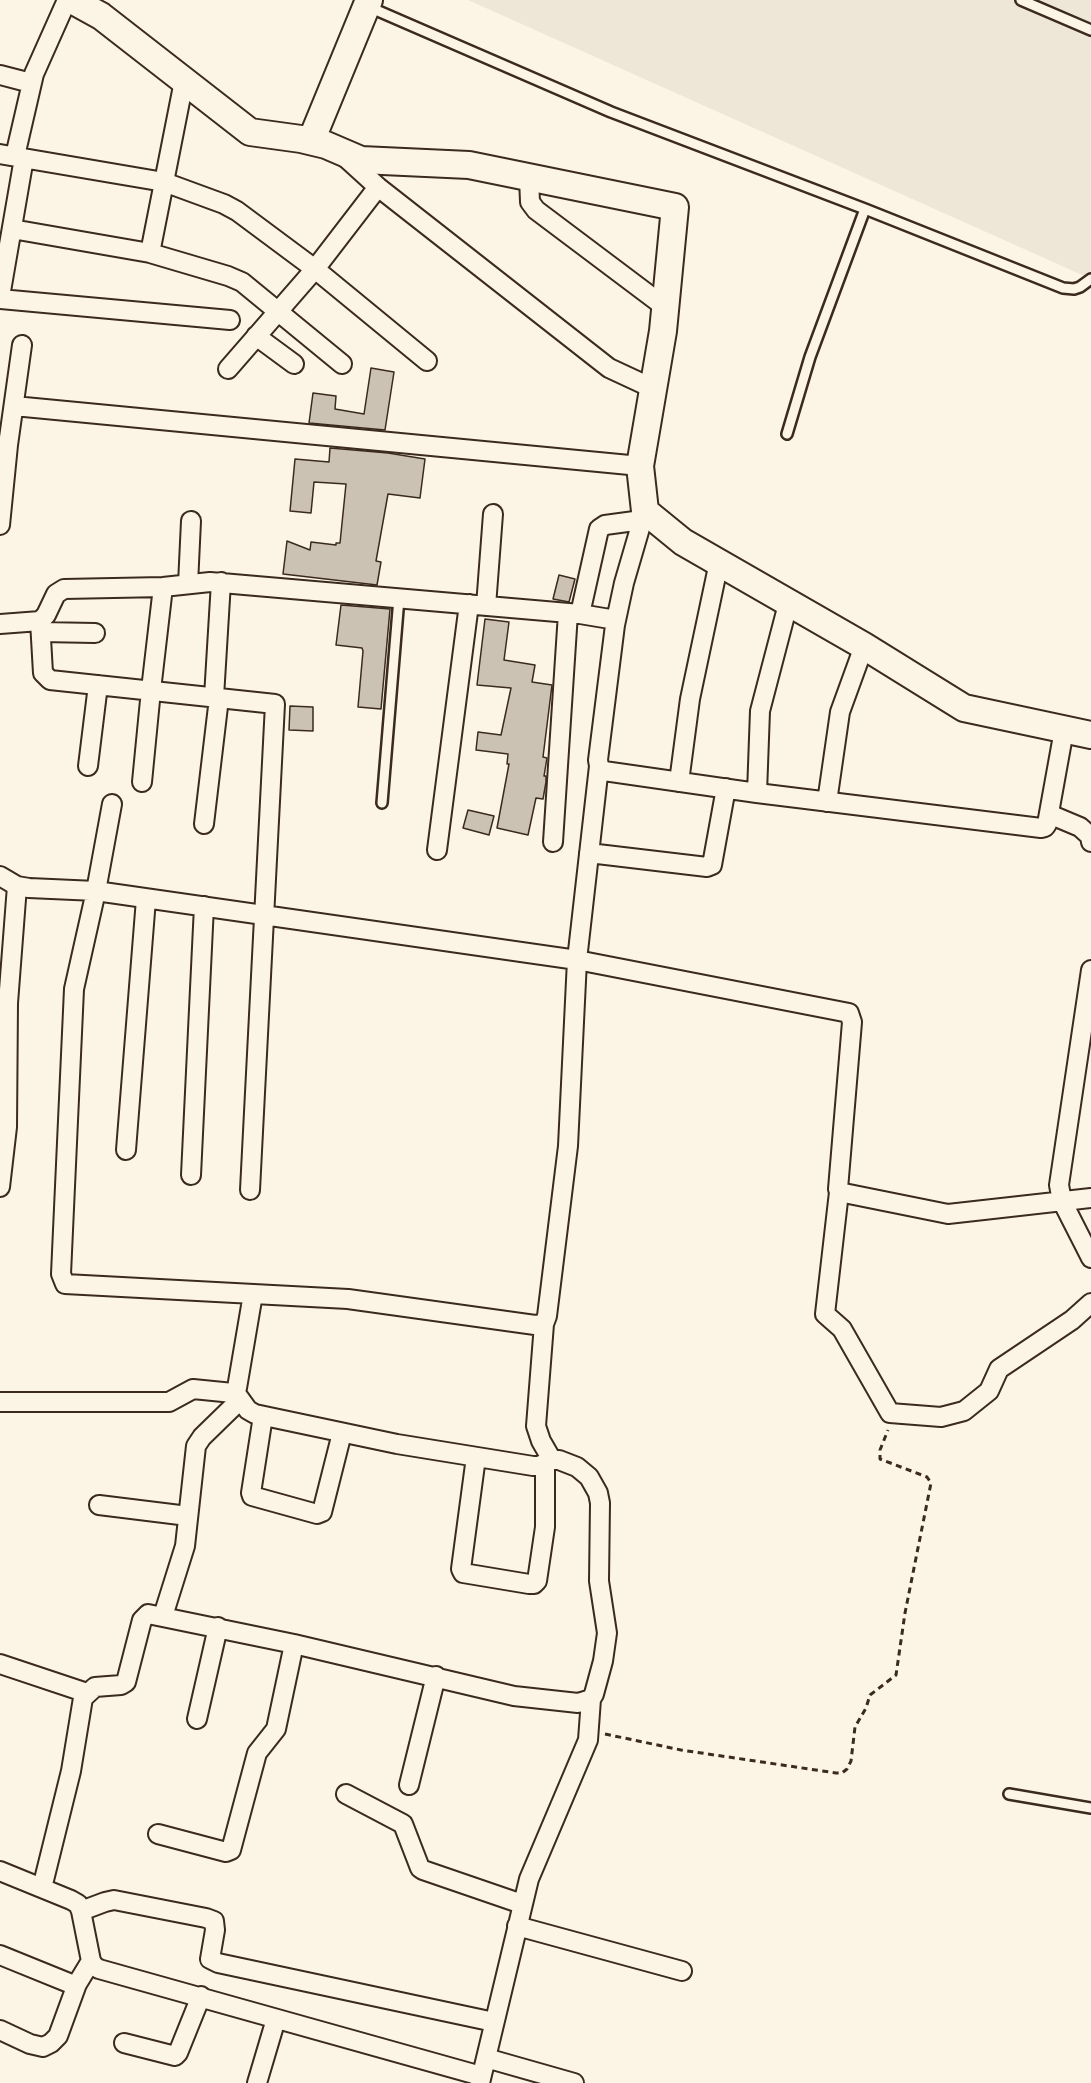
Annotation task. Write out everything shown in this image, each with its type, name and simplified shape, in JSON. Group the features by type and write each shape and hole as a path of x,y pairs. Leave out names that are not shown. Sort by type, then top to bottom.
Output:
{"street":[{"path":"67,0 38,64 13,156 12,229 0,298 230,320"},
{"path":"72,0 101,16 250,132 311,141 361,160 469,165 675,207 663,331 640,466 643,515 616,620 577,960 568,1146 547,1316 544,1324 536,1426 548,1462 545,1527 537,1581 534,1584 463,1573 460,1569 476,1457"},
{"path":"311,141 368,3"},
{"path":"0,75 32,83"},
{"path":"150,253 184,81"},
{"path":"337,150 378,187 609,368 652,388"},
{"path":"13,156 164,182 224,204 237,211 315,269 427,361"},
{"path":"529,177 530,202 536,210 665,307"},
{"path":"228,369 315,269 378,187"},
{"path":"12,229 150,253 228,276 242,282 342,364"},
{"path":"256,336 294,364"},
{"path":"0,525 4,445 10,397 22,345"},
{"path":"10,397 640,466"},
{"path":"436,850 493,514"},
{"path":"553,842 574,614 599,529 605,525 643,515 683,542 864,646 964,708 1091,735"},
{"path":"188,584 191,521"},
{"path":"679,782 690,699 719,562"},
{"path":"250,1190 275,707 270,703 54,681 46,678 40,626 56,594 64,589 164,587 221,582 574,614 616,620"},
{"path":"204,824 216,698 221,582"},
{"path":"142,782 164,587"},
{"path":"757,793 760,711 788,604"},
{"path":"0,624 95,633"},
{"path":"826,802 840,712 864,646"},
{"path":"88,766 98,685"},
{"path":"598,766 604,771 757,793 1041,828 1047,824 1064,730"},
{"path":"589,853 707,867 712,865 726,788"},
{"path":"112,804 96,891 74,989 62,1280 65,1284 348,1299 535,1326 544,1324"},
{"path":"1049,814 1080,827 1090,836 1091,842"},
{"path":"0,876 17,886 29,888 96,891 577,960 849,1013 852,1022 839,1192 825,1314 843,1329 888,1411 894,1414 947,1417 964,1411 989,1391 999,1369 1072,1320 1091,1303"},
{"path":"0,1185 4,1127 4,1003 17,886"},
{"path":"126,1150 146,898"},
{"path":"191,1175 204,906"},
{"path":"1091,970 1088,1008 1059,1180 1062,1201 1091,1257"},
{"path":"839,1192 948,1214 1091,1198"},
{"path":"163,1616 183,1555 196,1446 238,1396 253,1294"},
{"path":"0,1402 169,1402 193,1389 238,1396 251,1413 263,1416 342,1433 533,1466 548,1462 569,1463 589,1477 598,1493 600,1503 599,1581 608,1633 603,1661 591,1699 588,1740 529,1880 482,2072"},
{"path":"263,1416 252,1496 317,1514 322,1512 342,1433"},
{"path":"99,1505 188,1516"},
{"path":"42,1888 75,1755 81,1703 87,1693 95,1687 121,1685 126,1682 144,1616 152,1613 436,1676 514,1696 578,1703 591,1699"},
{"path":"197,1719 218,1627"},
{"path":"158,1834 226,1852 231,1850 257,1753 276,1729 294,1644"},
{"path":"0,1664 87,1693"},
{"path":"409,1785 436,1676"},
{"path":"346,1794 401,1822 420,1868 423,1870 522,1904"},
{"path":"0,1871 78,1904 92,1961 99,1969 276,2019 482,2072 574,2083"},
{"path":"81,1911 114,1900 206,1918 214,1921 215,1930 210,1959 218,1963 494,2022"},
{"path":"517,1926 682,1971"},
{"path":"0,1955 71,1984 77,1984"},
{"path":"0,2030 30,2044 43,2047 51,2043 58,2036 77,1984 92,1961"},
{"path":"124,2043 175,2056 201,1996"},
{"path":"257,2083 276,2019"}],"lane":[{"path":"1021,0 1091,30"},
{"path":"368,3 612,112 1063,288 1074,290 1091,279"},
{"path":"787,434 810,357 865,209"},
{"path":"382,803 399,598"},
{"path":"1009,1794 1091,1808"}],"path":[{"path":"590,1731 692,1752 836,1773 842,1773 847,1769 851,1761 855,1727 866,1708 870,1695 896,1675 905,1613 931,1483 927,1476 880,1459 880,1450 894,1414"}],"shaded area":[{"path":"468,0 1091,0 1091,279"}],"building":[{"path":"371,368 394,372 385,430 309,423 313,393 336,396 335,409 364,414"},
{"path":"330,448 425,459 420,498 388,494 376,561 381,562 377,585 283,574 287,541 310,550 311,542 336,545 340,543 346,484 314,482 311,513 290,511 295,459 329,462"},
{"path":"559,575 575,579 569,602 553,599"},
{"path":"341,605 390,609 381,709 358,707 363,651 362,648 336,645"},
{"path":"485,619 509,622 504,660 535,665 532,682 552,685 543,757 547,758 544,776 546,776 546,782 543,799 536,798 528,835 497,828 509,764 507,764 508,754 476,750 478,732 501,735 511,688 477,685"},
{"path":"290,706 313,707 313,731 289,730"},
{"path":"468,810 494,816 489,835 463,828"}]}
